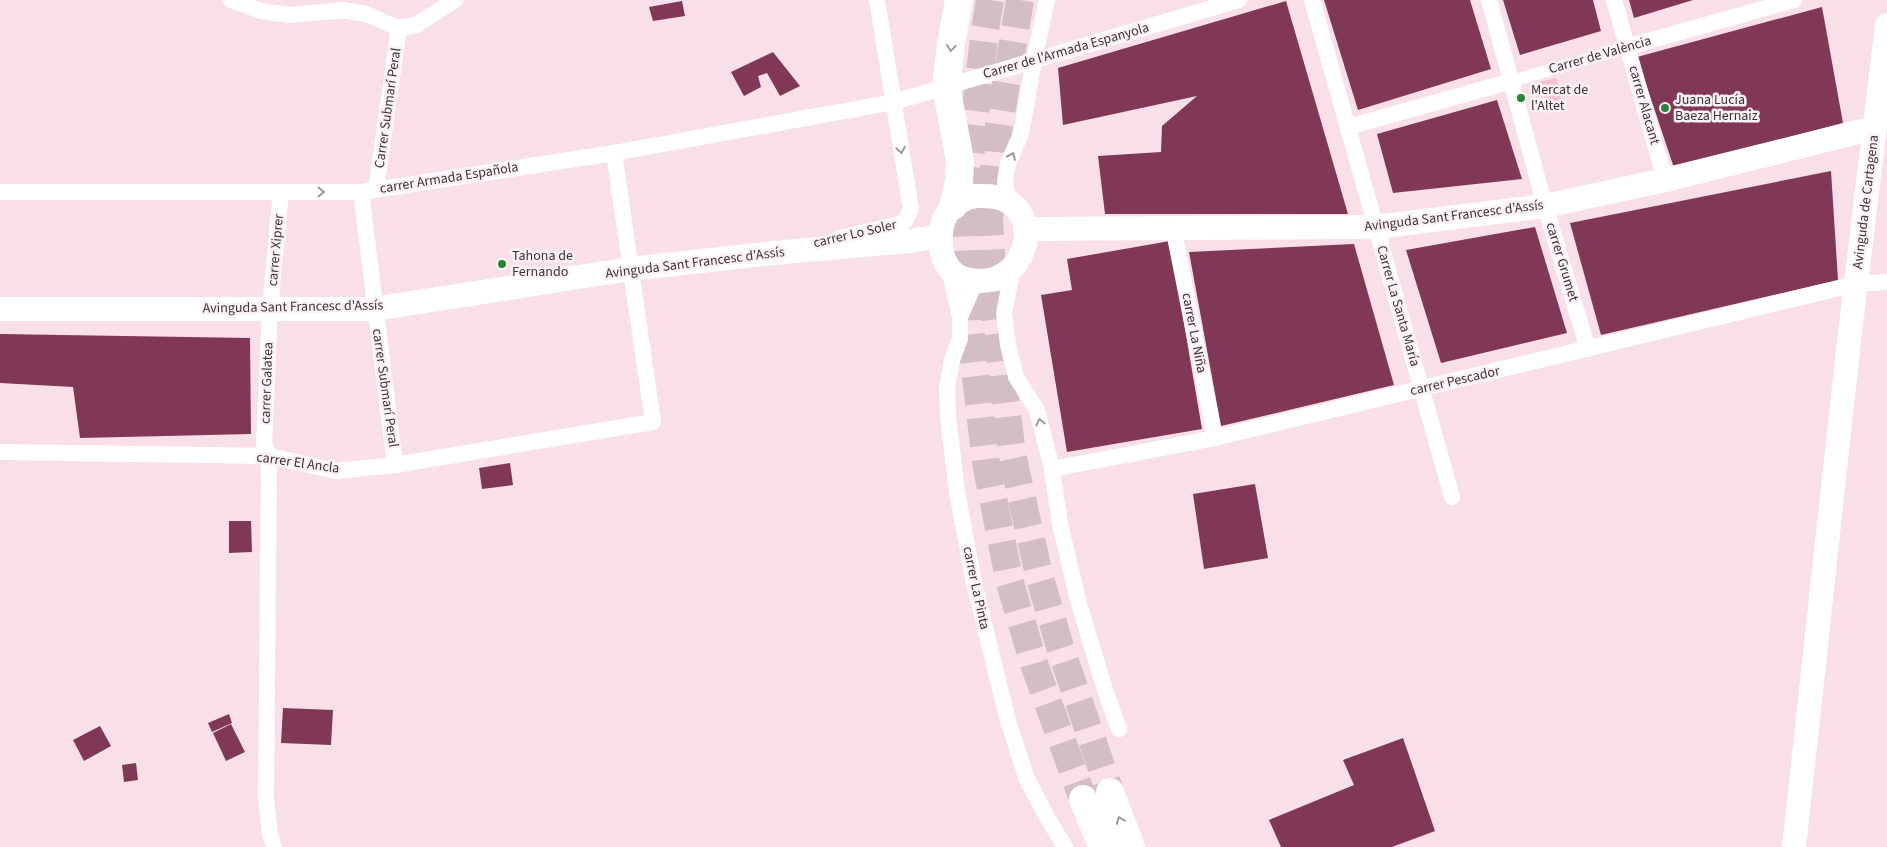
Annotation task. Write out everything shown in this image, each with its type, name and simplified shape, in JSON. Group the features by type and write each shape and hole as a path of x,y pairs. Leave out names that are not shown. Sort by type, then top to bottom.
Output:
{"highway":[{"path":"953,206 959,182 960,160 946,86 959,0"},
{"path":"1110,792 1131,847"},
{"path":"1082,799 1104,847"}],"main road":[{"name":"Avinguda de Cartagena","path":"1794,847 1848,350 1887,26"},
{"name":"Avinguda Sant Francesc d’Assís","path":"1025,229 1376,227 1545,206 1665,180 1874,128"},
{"path":"972,196 992,196 1009,203 1019,213 1025,229 1023,252 1013,267 1002,277 976,281 958,276 949,268 941,251 941,236 947,215 953,206 972,196"},
{"name":"Avinguda Sant Francesc d'Assís","path":"0,309 374,309 630,269 773,253 910,241 941,236"}],"street":[{"path":"231,0 261,11 291,15 343,10 366,14 399,28 416,25 455,0"},
{"name":"carrer Lo Soler","path":"773,253 896,225 904,221 910,209 877,0"},
{"path":"1009,203 1005,181 1008,163 1022,134 1034,60 1047,0"},
{"name":"Carrer de l'Armada Espanyola","path":"894,102 1239,0"},
{"name":"Carrer La Santa María","path":"1312,0 1452,497"},
{"name":"carrer Grumet","path":"1489,0 1545,206 1588,349"},
{"name":"carrer Alacant","path":"1614,0 1665,180"},
{"name":"Carrer de València","path":"1348,127 1794,0"},
{"name":"Carrer Submarí Peral","path":"368,190 399,28"},
{"name":"carrer Armada Española","path":"0,192 281,192 368,190 614,153 894,102"},
{"path":"614,153 630,269"},
{"name":"carrer Submarí Peral","path":"368,190 374,309 396,465"},
{"name":"carrer Xiprer","path":"270,308 281,192"},
{"name":"carrer La Niña","path":"1173,227 1215,438"},
{"path":"1013,267 1004,312 1008,345 1016,377 1037,410 1052,469 1060,524 1079,604 1119,729"},
{"name":"carrer La Pinta","path":"949,268 960,317 960,340 952,360 947,388 948,415 957,492 974,583 1008,721 1027,779 1065,847"},
{"name":"carrer El Ancla","path":"0,452 269,456 336,471 396,465 653,422 630,269"},
{"name":"carrer La Pinta","path":"960,317 976,281"},
{"name":"carrer Pescador","path":"1052,469 1215,438 1856,284 1887,282"},
{"name":"carrer Galatea","path":"270,308 264,444 269,456 266,798 270,834 274,847"}],"shaded area":[{"path":"1556,78 1562,101 1546,105 1540,82"}],"building":[{"path":"1324,0 1470,0 1491,69 1358,110"},
{"path":"1503,0 1593,0 1601,31 1520,55"},
{"path":"1629,0 1693,0 1634,18"},
{"path":"682,1 685,16 653,21 649,7"},
{"path":"1286,1 1348,214 1105,214 1098,156 1161,152 1162,126 1197,96 1063,125 1058,68"},
{"path":"1822,7 1843,123 1674,168 1637,57"},
{"path":"773,52 800,86 780,96 767,73 758,76 761,87 744,96 731,72"},
{"path":"1497,100 1522,179 1393,193 1377,134"},
{"path":"1831,171 1838,280 1601,335 1570,223"},
{"path":"1535,227 1567,333 1441,363 1406,250"},
{"path":"1170,241 1202,429 1067,452 1041,295 1072,290 1067,259"},
{"path":"1354,244 1394,385 1221,426 1189,252"},
{"path":"0,334 250,338 251,434 80,438 73,387 0,383"},
{"path":"510,463 513,485 482,489 479,468"},
{"path":"1255,484 1268,558 1204,569 1193,494"},
{"path":"229,521 251,521 252,552 229,553"},
{"path":"283,708 333,710 331,745 281,743"},
{"path":"229,714 232,723 212,732 208,723"},
{"path":"231,724 245,752 226,761 213,733"},
{"path":"100,726 111,746 84,761 73,740"},
{"path":"1403,738 1435,831 1392,847 1281,847 1269,820 1354,785 1343,760"},
{"path":"136,763 138,780 124,782 122,765"}],"tunnel":[{"path":"990,0 972,139 965,216 970,325 986,463 1010,583 1034,664 1083,799"},
{"path":"1020,0 996,144 989,220 995,318 1012,454 1039,575 1060,647 1110,792"}],"place":[{"name":"Mercat de l'Altet","path":"1521,98"},
{"name":"Juana Lucía Baeza Hernaiz","path":"1665,108"},
{"name":"Tahona de Fernando","path":"502,264"}]}
